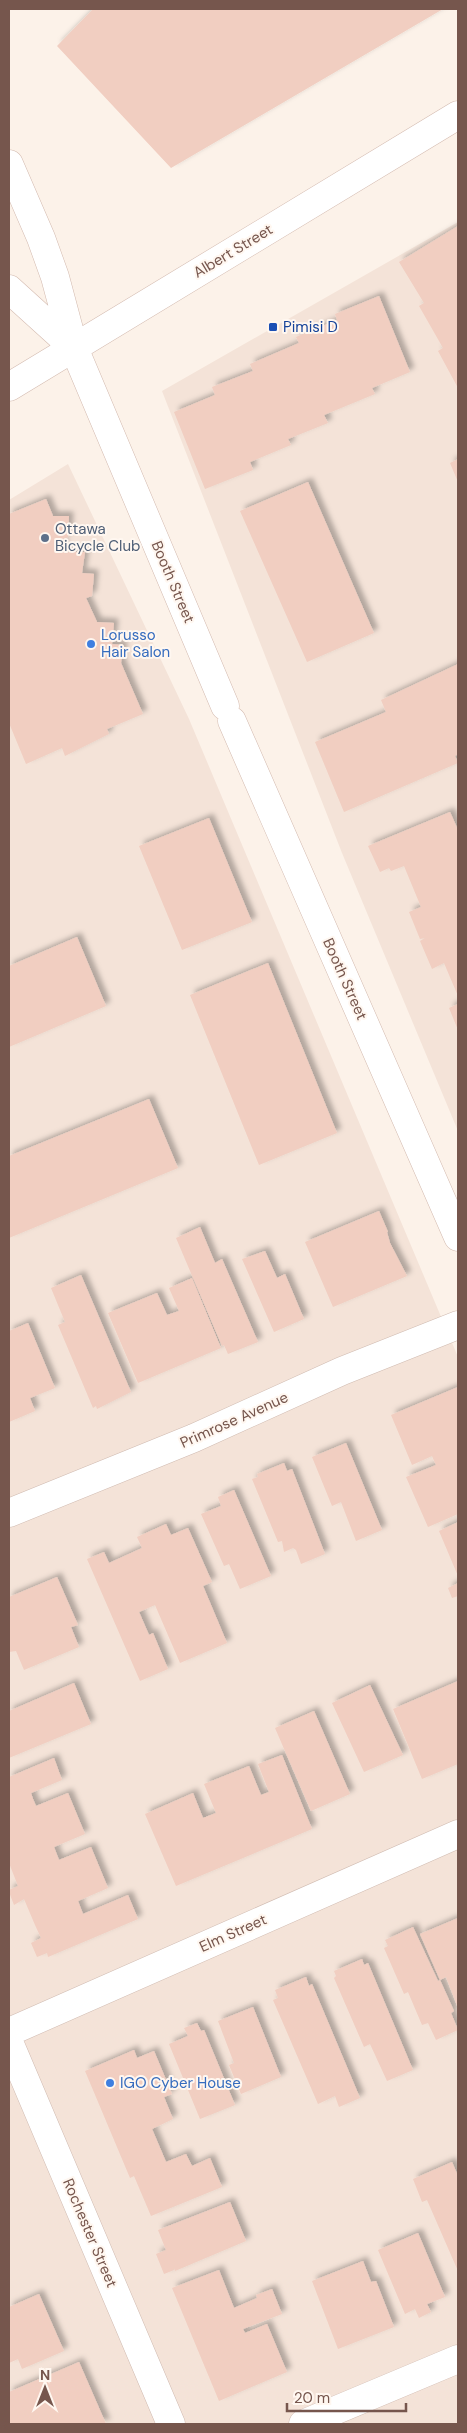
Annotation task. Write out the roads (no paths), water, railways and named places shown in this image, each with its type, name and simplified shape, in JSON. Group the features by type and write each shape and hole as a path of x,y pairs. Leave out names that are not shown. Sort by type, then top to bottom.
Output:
{"main road":[{"name":"Albert Street","path":"9,387 458,115"},
{"name":"Booth Street","path":"9,164 42,238 74,348 229,714 458,1237"},
{"name":"Booth Street","path":"9,289 74,348"},
{"name":"Primrose Avenue","path":"9,1514 194,1438 342,1371 458,1325"},
{"name":"Elm Street","path":"9,2032 458,1834"},
{"name":"Rochester Street","path":"9,2042 171,2424"},
{"path":"302,2424 458,2359"}],"place":[{"name":"Pimisi D","path":"273,327"},
{"name":"Ottawa Bicycle Club","path":"45,538"},
{"name":"Lorusso Hair Salon","path":"91,644"},
{"name":"IGO Cyber House","path":"110,2083"}]}
